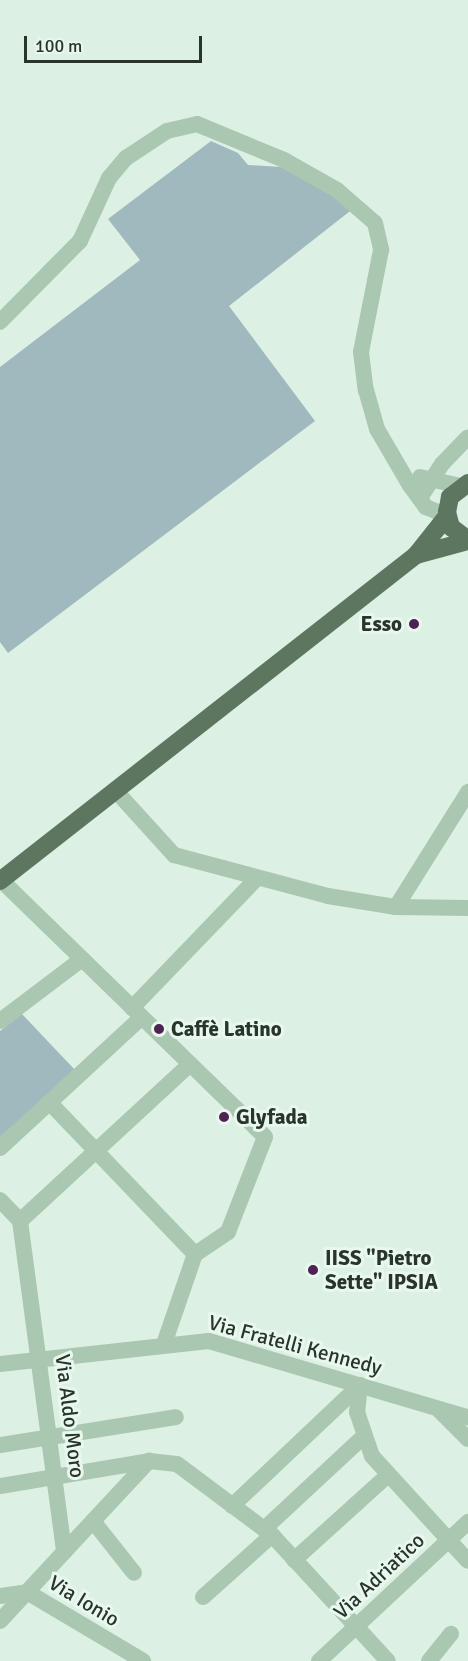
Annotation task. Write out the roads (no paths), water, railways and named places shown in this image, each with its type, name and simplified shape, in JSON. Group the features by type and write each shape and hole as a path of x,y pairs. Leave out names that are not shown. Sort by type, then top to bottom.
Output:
{"main road":[{"path":"0,880 416,555 447,516 450,498 465,485"},
{"path":"447,516 456,533 468,541"},
{"path":"416,555 468,541"}],"street":[{"path":"0,322 80,241 109,178 126,158 167,131 197,124 320,180 350,198 375,223 381,250 362,370 377,429 423,502 432,535"},
{"path":"423,502 429,481 468,437"},
{"path":"400,467 429,481 465,485"},
{"path":"423,502 447,516"},
{"path":"115,790 174,855 256,879 396,907 468,908"},
{"path":"396,907 468,792"},
{"path":"0,1148 50,1102 137,1013 256,879"},
{"path":"0,880 265,1137 228,1232 195,1254 164,1344"},
{"path":"0,1021 82,959"},
{"path":"0,1200 20,1221 190,1064"},
{"path":"50,1102 195,1254"},
{"name":"Via Aldo Moro","path":"20,1221 51,1437 64,1552"},
{"name":"Via Fratelli Kennedy","path":"0,1364 164,1344 209,1341 468,1417"},
{"path":"360,1386 357,1412 363,1437 388,1475 451,1540 468,1561"},
{"path":"232,1506 360,1386"},
{"path":"436,1408 468,1438"},
{"path":"0,1445 176,1417"},
{"path":"203,1597 363,1437"},
{"path":"0,1621 149,1461"},
{"path":"0,1486 149,1461 177,1464 268,1532 388,1661"},
{"path":"294,1560 388,1475"},
{"path":"93,1521 134,1573"},
{"name":"Via Adriatico","path":"319,1661 468,1522"},
{"name":"Via Ionio","path":"0,1596 27,1593 142,1661"},
{"path":"429,1661 451,1634"}],"place":[{"name":"Esso","path":"414,624"},
{"name":"Caffè Latino","path":"159,1029"},
{"name":"Glyfada","path":"224,1117"},
{"name":"IISS \"Pietro Sette\" IPSIA","path":"313,1270"}]}
